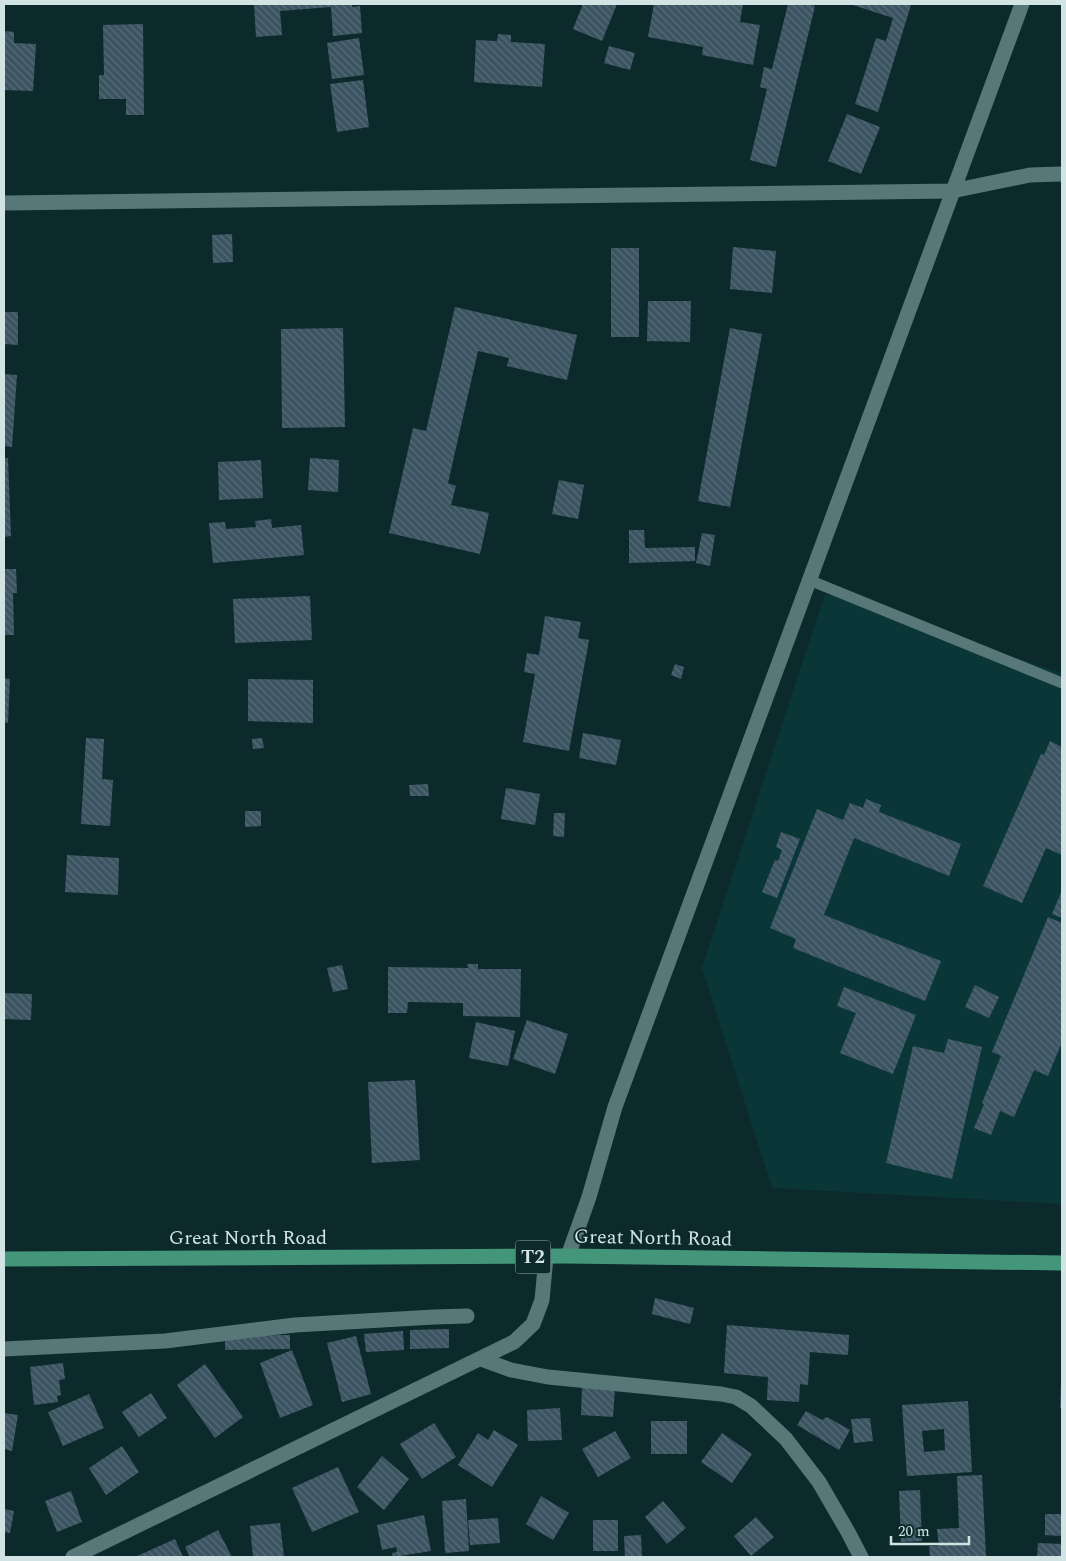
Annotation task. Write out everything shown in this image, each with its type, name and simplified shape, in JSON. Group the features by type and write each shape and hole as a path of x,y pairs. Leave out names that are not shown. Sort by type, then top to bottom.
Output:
{"highway":[{"name":"Great North Road","path":"4,1259 568,1256 1062,1263"}],"street":[{"path":"568,1256 589,1197 615,1107 1022,4"},
{"path":"4,203 952,192 1030,175 1062,174"},
{"path":"73,1557 514,1342 533,1324 542,1300 546,1257"},
{"path":"4,1349 165,1341 295,1325 434,1316 467,1316"},
{"path":"481,1359 511,1370 548,1377 736,1397 751,1406 786,1439 819,1482 862,1557"}],"lane":[{"path":"809,580 1062,683"}],"shaded area":[{"path":"825,594 1062,673 1062,1204 772,1188 702,968"}],"building":[{"path":"254,4 352,4 352,7 360,6 362,33 333,36 331,7 280,11 282,35 256,37"},
{"path":"583,4 617,4 602,41 573,29"},
{"path":"654,4 743,4 740,22 760,25 753,65 702,55 703,47 648,37"},
{"path":"788,4 815,6 776,167 750,160 767,89 760,87 764,67 772,69"},
{"path":"850,4 911,5 878,112 855,104 876,38 886,41 893,18"},
{"path":"143,24 144,115 126,115 126,99 99,99 99,75 104,75 103,25"},
{"path":"4,31 14,32 14,43 36,44 33,91 4,90"},
{"path":"498,34 511,35 511,42 545,44 542,87 474,82 476,40 497,41"},
{"path":"359,38 364,75 332,79 327,43"},
{"path":"609,46 635,53 630,70 604,63"},
{"path":"363,80 369,127 337,132 330,84"},
{"path":"847,114 880,127 861,174 828,161"},
{"path":"232,234 233,262 213,263 212,235"},
{"path":"733,247 776,251 772,293 730,289"},
{"path":"611,248 639,248 639,337 611,337"},
{"path":"648,301 691,301 690,342 647,341"},
{"path":"455,307 577,335 567,380 507,366 509,358 478,351 448,483 456,486 451,505 489,513 480,554 389,533 413,428 426,431"},
{"path":"4,312 18,312 18,345 4,344"},
{"path":"343,328 345,427 282,428 281,329"},
{"path":"730,328 762,334 730,507 698,501"},
{"path":"4,374 17,375 12,447 4,446"},
{"path":"4,458 8,458 11,536 4,537"},
{"path":"310,458 339,460 338,492 308,490"},
{"path":"261,460 263,498 219,500 218,462"},
{"path":"559,480 584,485 578,519 552,514"},
{"path":"271,519 272,528 301,525 304,555 213,563 209,523 225,522 226,529 256,527 255,521"},
{"path":"629,530 644,530 645,548 695,547 695,561 629,563"},
{"path":"702,533 715,535 710,566 696,563"},
{"path":"4,569 16,569 17,593 13,593 14,635 4,635"},
{"path":"310,596 312,640 235,643 233,599"},
{"path":"545,616 581,622 578,638 589,640 569,751 523,742 535,674 524,672 527,653 539,655"},
{"path":"675,664 684,667 681,679 671,675"},
{"path":"4,678 10,679 8,723 4,722"},
{"path":"248,679 313,680 313,723 248,721"},
{"path":"583,733 621,740 616,765 579,758"},
{"path":"86,738 104,739 102,779 113,780 110,826 81,824"},
{"path":"262,738 264,748 253,749 252,739"},
{"path":"1050,741 1062,747 1062,855 1046,848 1022,903 983,886 1041,754 1044,755"},
{"path":"428,784 429,796 410,796 409,785"},
{"path":"506,788 540,794 535,825 501,819"},
{"path":"866,799 881,805 879,812 961,844 949,876 854,838 824,915 941,961 925,1001 793,948 796,939 770,928 817,809 843,820 850,803 863,808"},
{"path":"245,811 261,811 261,826 245,827"},
{"path":"554,813 565,813 564,837 553,836"},
{"path":"781,832 800,839 777,898 762,892 775,860 778,861 782,850 776,847"},
{"path":"67,855 119,858 118,895 65,892"},
{"path":"1062,890 1062,918 1052,914"},
{"path":"1048,917 1062,923 1062,1042 1048,1076 1034,1070 1014,1117 1000,1111 991,1135 974,1128 1001,1056 992,1052"},
{"path":"467,964 478,964 478,969 521,969 520,1017 463,1016 463,1003 408,1002 407,1013 388,1013 388,967 468,968"},
{"path":"342,965 348,989 333,992 327,968"},
{"path":"975,985 999,997 989,1018 965,1007"},
{"path":"844,987 916,1015 893,1074 840,1053 856,1013 837,1006"},
{"path":"4,993 32,994 31,1020 4,1019"},
{"path":"527,1020 568,1034 555,1074 513,1059"},
{"path":"476,1022 515,1031 508,1066 469,1058"},
{"path":"948,1039 982,1047 952,1179 886,1163 913,1046 944,1053"},
{"path":"415,1080 420,1160 372,1163 368,1082"},
{"path":"655,1298 694,1308 690,1324 652,1314"},
{"path":"727,1325 849,1335 848,1355 810,1352 808,1385 800,1384 799,1402 767,1400 768,1377 724,1373"},
{"path":"449,1329 449,1348 410,1349 410,1330"},
{"path":"403,1331 404,1350 366,1352 364,1334"},
{"path":"290,1335 290,1349 225,1350 225,1336"},
{"path":"356,1336 371,1394 342,1402 327,1343"},
{"path":"292,1350 313,1405 280,1418 260,1363"},
{"path":"63,1363 65,1379 59,1380 61,1395 57,1396 58,1402 34,1405 30,1367"},
{"path":"205,1364 243,1417 215,1438 177,1385"},
{"path":"1061,1382 1062,1408 1060,1408"},
{"path":"582,1387 615,1388 613,1417 581,1415"},
{"path":"151,1393 167,1418 139,1437 122,1412"},
{"path":"89,1394 104,1428 63,1446 48,1412"},
{"path":"968,1401 972,1472 907,1476 902,1405","holes":["944,1429 945,1450 924,1452 922,1431"]},
{"path":"560,1408 562,1440 528,1441 527,1410"},
{"path":"806,1411 822,1420 827,1417 850,1430 839,1450 797,1425"},
{"path":"4,1413 18,1415 12,1451 4,1449"},
{"path":"870,1418 873,1441 854,1443 851,1419"},
{"path":"651,1421 687,1421 687,1454 651,1454"},
{"path":"434,1423 456,1457 422,1479 400,1444"},
{"path":"494,1430 518,1445 492,1487 458,1465 478,1433 488,1440"},
{"path":"615,1431 631,1458 598,1477 582,1449"},
{"path":"722,1433 752,1454 732,1483 701,1462"},
{"path":"122,1446 139,1472 106,1495 89,1468"},
{"path":"382,1456 409,1479 384,1510 357,1487"},
{"path":"338,1467 359,1512 312,1532 292,1488"},
{"path":"982,1475 986,1557 930,1557 929,1546 939,1546 937,1529 959,1528 957,1476"},
{"path":"920,1490 922,1541 901,1542 899,1491"},
{"path":"71,1491 82,1522 57,1532 45,1501"},
{"path":"541,1496 569,1513 553,1540 526,1524"},
{"path":"466,1499 469,1551 445,1553 442,1501"},
{"path":"663,1501 686,1528 667,1544 645,1517"},
{"path":"4,1509 14,1511 10,1533 4,1532"},
{"path":"1045,1514 1062,1514 1062,1536 1045,1535"},
{"path":"424,1515 431,1551 393,1557 392,1553 397,1552 396,1547 382,1550 377,1525"},
{"path":"756,1517 774,1537 751,1556 734,1536"},
{"path":"498,1518 500,1543 470,1545 468,1520"},
{"path":"593,1520 618,1520 618,1551 593,1551"},
{"path":"280,1523 284,1557 253,1557 250,1526"},
{"path":"218,1530 232,1557 190,1557 185,1547"},
{"path":"641,1535 642,1557 625,1557 624,1536"},
{"path":"175,1539 183,1557 135,1557"},
{"path":"1038,1543 1062,1544 1062,1557 1037,1557"}]}
